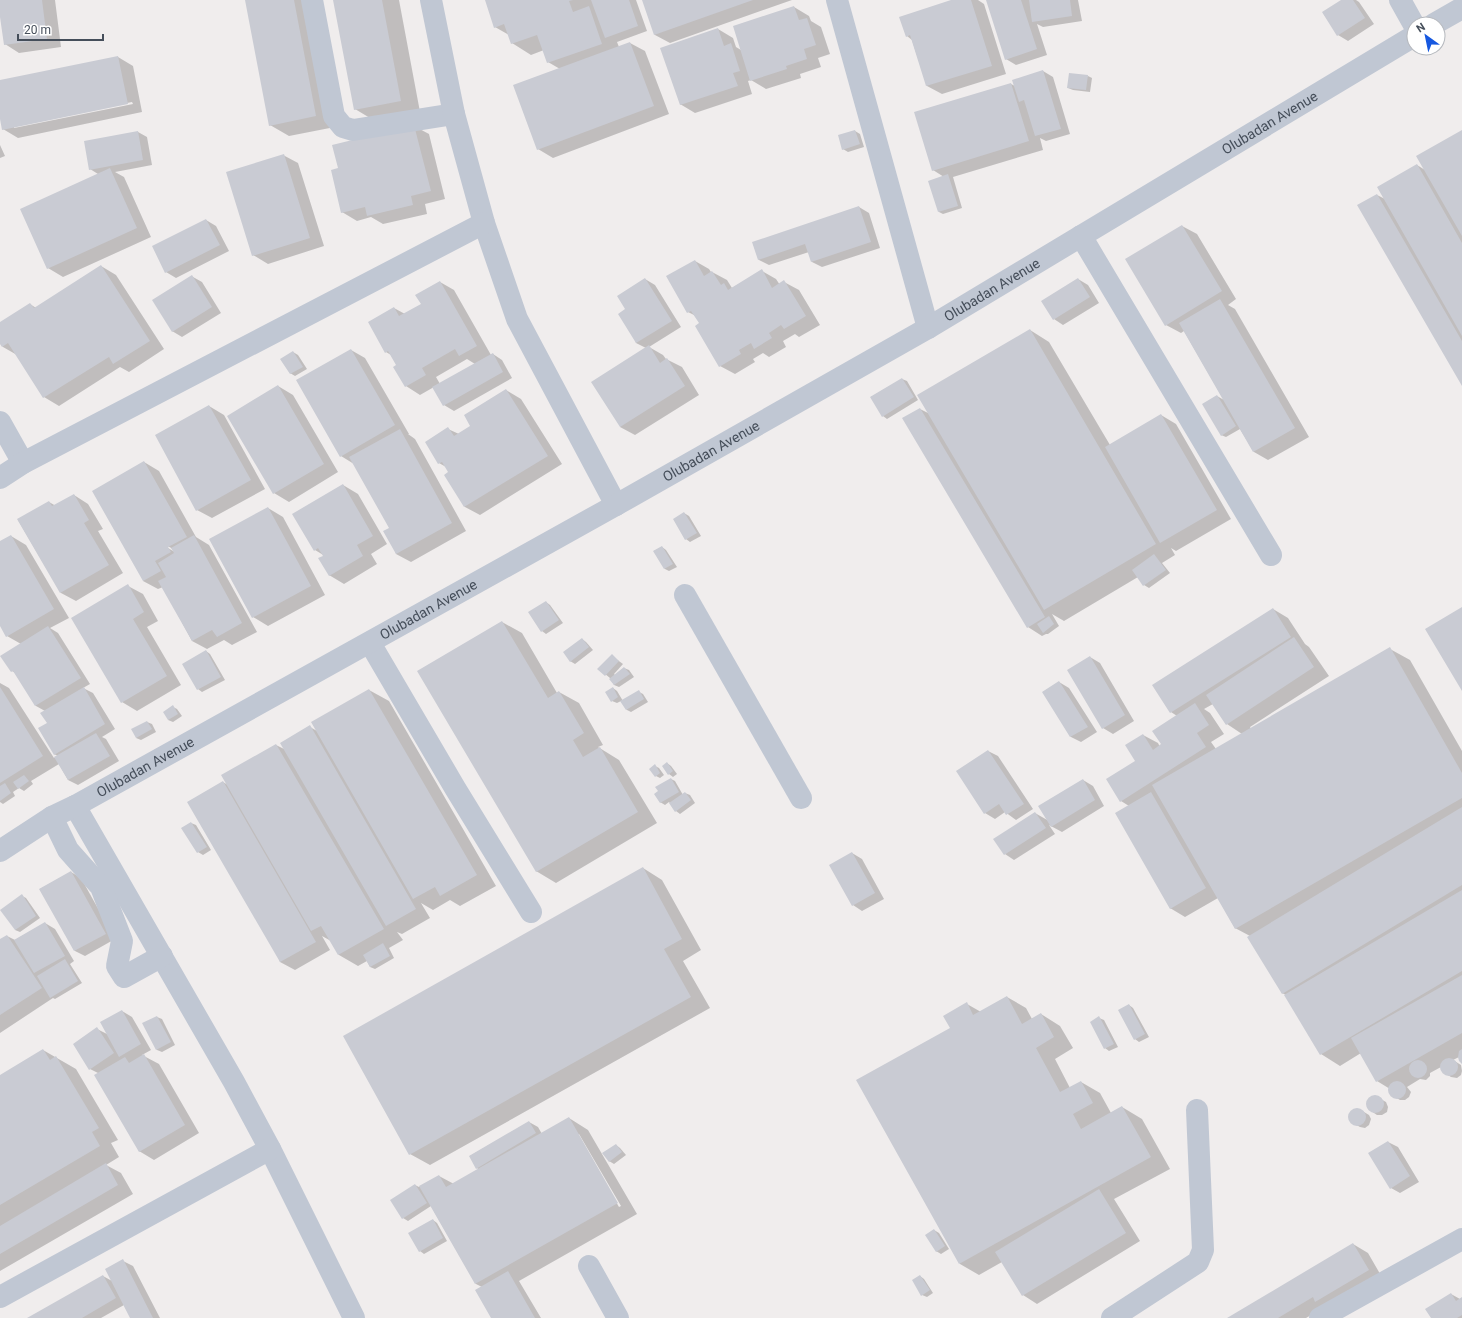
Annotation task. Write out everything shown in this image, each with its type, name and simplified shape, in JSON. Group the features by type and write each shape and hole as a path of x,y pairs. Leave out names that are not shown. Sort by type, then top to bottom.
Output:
{"street":[{"path":"312,0 334,116 343,127 353,130 454,114"},
{"path":"430,0 454,114 484,223 517,319 616,505"},
{"path":"837,0 928,328"},
{"path":"1400,0 1409,16"},
{"path":"1446,17 1462,8"},
{"name":"Olubadan Avenue","path":"0,851 52,817 75,806 616,505 928,328 1406,41"},
{"path":"0,478 24,463 484,223"},
{"path":"1081,236 1271,555"},
{"path":"0,422 24,463"},
{"path":"685,595 801,798"},
{"path":"370,642 459,795 531,912"},
{"path":"75,806 110,886 122,941 117,966 124,976 162,956"},
{"path":"52,817 68,850 110,886 162,956 234,1082 270,1149 354,1318"},
{"path":"1112,1318 1198,1262 1203,1250 1197,1110"},
{"path":"0,1297 270,1149"},
{"path":"1320,1318 1462,1239"},
{"path":"589,1266 618,1318"}],"building":[{"path":"0,0 42,0 47,39 4,45 0,17"},
{"path":"245,0 294,0 316,116 269,126"},
{"path":"333,0 382,0 401,101 354,110"},
{"path":"485,0 573,0 569,1 573,12 589,6 602,44 547,63 537,35 511,44 504,24 494,28"},
{"path":"591,0 629,0 638,26 605,38"},
{"path":"642,0 753,0 654,35"},
{"path":"951,0 971,0 992,66 926,86 910,35 906,37 899,17"},
{"path":"986,0 1021,0 1037,49 1005,60"},
{"path":"1029,0 1070,0 1072,16 1032,22"},
{"path":"1341,0 1353,0 1365,18 1337,36 1322,12"},
{"path":"794,6 799,20 807,18 816,45 804,49 807,59 786,66 787,69 750,81 733,26"},
{"path":"718,28 724,46 731,43 740,71 733,73 738,86 680,105 660,48"},
{"path":"630,42 654,106 537,150 513,85"},
{"path":"118,56 128,104 2,130 0,119 0,80"},
{"path":"1043,70 1061,129 1035,136 1024,100 1019,102 1012,80"},
{"path":"1069,73 1088,75 1086,90 1067,88"},
{"path":"1011,83 1029,141 932,171 914,112"},
{"path":"414,125 431,191 411,196 413,205 367,216 365,207 341,213 331,170 338,168 332,145"},
{"path":"855,130 860,144 842,150 838,135"},
{"path":"1462,130 1462,236 1416,156"},
{"path":"138,131 143,160 89,170 84,141"},
{"path":"284,154 310,238 252,256 226,172"},
{"path":"1417,164 1462,243 1462,336 1377,187"},
{"path":"110,168 137,228 47,269 20,209"},
{"path":"948,174 958,206 938,212 928,181"},
{"path":"1377,194 1462,341 1462,386 1357,205"},
{"path":"859,206 871,242 811,262 805,244 758,260 752,242"},
{"path":"206,219 220,245 165,273 152,246"},
{"path":"1182,225 1222,291 1165,326 1125,259"},
{"path":"695,260 704,276 712,271 721,285 724,283 728,290 762,269 772,288 784,280 806,316 784,329 781,325 769,333 772,338 754,349 751,343 739,350 741,354 719,367 695,326 699,323 691,311 687,313 666,276"},
{"path":"101,265 150,341 113,364 109,357 43,398 8,343 2,347 0,344 0,322 30,303 34,308"},
{"path":"192,275 212,307 172,332 152,300"},
{"path":"645,278 672,321 636,343 618,314 625,309 617,296"},
{"path":"1078,278 1090,297 1053,320 1041,301"},
{"path":"440,281 477,346 459,356 455,349 422,368 426,375 405,387 393,367 396,365 388,351 385,353 368,322 394,307 399,316 421,304 415,295"},
{"path":"1220,299 1295,428 1253,452 1179,323"},
{"path":"1030,329 1156,544 1044,610 917,395"},
{"path":"649,345 660,363 667,358 685,386 620,427 591,382"},
{"path":"351,349 395,425 340,457 296,380"},
{"path":"293,351 303,367 290,374 280,359"},
{"path":"493,353 503,372 443,406 432,387"},
{"path":"902,378 914,397 882,417 870,397"},
{"path":"278,385 324,464 273,494 227,416"},
{"path":"506,389 548,456 464,507 444,475 448,472 442,462 438,464 425,442 448,427 454,436 470,426 464,415"},
{"path":"1217,395 1236,426 1221,436 1202,404"},
{"path":"209,405 251,480 196,511 155,435"},
{"path":"920,408 1045,617 1027,628 902,418"},
{"path":"1161,414 1217,510 1160,543 1105,447"},
{"path":"400,429 452,523 396,554 383,531 389,528 349,457"},
{"path":"144,461 187,537 168,547 171,552 155,561 161,571 143,581 92,491"},
{"path":"343,484 373,536 357,545 363,556 329,576 318,558 323,556 318,548 314,551 292,514"},
{"path":"74,494 89,520 84,523 109,565 60,593 17,519 49,501 52,506"},
{"path":"268,507 311,586 252,618 209,539"},
{"path":"684,512 697,533 685,540 673,519"},
{"path":"11,535 54,609 6,637 0,626 0,541"},
{"path":"194,535 242,623 217,637 212,630 192,641 158,581 166,577 158,563 174,553 171,548"},
{"path":"662,546 673,564 664,569 653,551"},
{"path":"1154,554 1166,570 1143,586 1132,570"},
{"path":"128,584 144,612 133,619 167,676 121,703 71,618"},
{"path":"546,601 559,620 541,632 528,612"},
{"path":"1462,607 1462,691 1425,629"},
{"path":"1273,608 1291,637 1170,713 1152,685"},
{"path":"1049,616 1054,624 1043,633 1037,624"},
{"path":"502,621 548,698 559,691 584,733 573,740 583,757 600,747 638,812 536,872 417,671"},
{"path":"48,626 81,678 35,706 13,671 11,672 0,656"},
{"path":"1294,637 1314,667 1226,725 1206,695"},
{"path":"582,638 589,647 570,662 563,652"},
{"path":"1390,647 1462,773 1462,798 1235,929 1152,785"},
{"path":"206,650 221,677 197,690 182,664"},
{"path":"612,654 619,661 605,676 597,669"},
{"path":"1090,656 1125,715 1102,729 1067,670"},
{"path":"624,667 630,674 614,685 609,679"},
{"path":"1059,681 1088,727 1070,737 1042,692"},
{"path":"0,687 43,756 0,783"},
{"path":"84,687 105,724 54,755 38,728 47,723 40,713"},
{"path":"613,687 618,697 611,702 605,692"},
{"path":"369,689 477,875 440,896 435,887 413,899 311,722"},
{"path":"639,690 644,699 626,710 620,701"},
{"path":"1195,703 1209,725 1197,733 1206,747 1120,802 1106,779 1135,761 1125,745 1143,734 1153,750 1161,744 1152,731"},
{"path":"173,705 178,714 168,720 163,712"},
{"path":"147,721 152,729 136,738 131,729"},
{"path":"310,725 416,909 386,926 280,743"},
{"path":"96,733 110,756 68,780 54,757"},
{"path":"276,744 384,929 338,955 321,926 311,931 221,775"},
{"path":"988,750 1024,804 1006,815 999,804 984,814 956,771"},
{"path":"667,762 673,771 668,775 662,766"},
{"path":"655,764 660,773 655,777 649,769"},
{"path":"24,775 29,781 18,789 13,782"},
{"path":"671,778 679,792 660,803 654,794 658,791 655,787"},
{"path":"1083,779 1095,800 1051,827 1038,806"},
{"path":"223,781 316,942 280,962 187,802"},
{"path":"5,783 11,793 0,801 0,786"},
{"path":"685,792 691,800 675,812 669,803"},
{"path":"1151,792 1206,888 1170,909 1115,813"},
{"path":"1462,807 1462,885 1282,994 1247,937"},
{"path":"1035,812 1046,828 1004,855 993,839"},
{"path":"191,822 207,847 197,853 181,828"},
{"path":"852,852 875,893 852,906 829,865"},
{"path":"643,867 682,939 664,949 691,997 409,1155 343,1036"},
{"path":"71,871 106,934 74,951 39,889"},
{"path":"1462,890 1462,971 1320,1055 1284,995"},
{"path":"22,894 36,916 15,930 0,910"},
{"path":"45,922 65,956 34,973 14,940"},
{"path":"7,935 42,988 0,1015 0,939"},
{"path":"383,943 390,956 370,967 363,955"},
{"path":"65,959 78,981 50,998 37,976"},
{"path":"1462,975 1462,1033 1376,1082 1351,1038"},
{"path":"1007,996 1022,1024 1041,1013 1054,1037 1036,1048 1060,1092 1081,1081 1093,1103 1073,1114 1081,1129 1122,1106 1151,1157 959,1264 856,1080 950,1028 943,1016 967,1002 973,1015"},
{"path":"1129,1004 1145,1034 1134,1040 1118,1010"},
{"path":"122,1010 141,1044 119,1057 100,1022"},
{"path":"157,1016 171,1042 156,1050 142,1023"},
{"path":"1099,1016 1114,1044 1104,1049 1090,1022"},
{"path":"97,1027 114,1053 89,1070 73,1044"},
{"path":"43,1049 50,1060 56,1056 99,1128 92,1132 100,1146 0,1205 0,1075"},
{"path":"1462,1049 1462,1064 1458,1057 1459,1051"},
{"path":"144,1054 185,1125 139,1152 94,1075 125,1057 129,1063"},
{"path":"1449,1058 1455,1061 1458,1067 1455,1073 1449,1076 1443,1073 1440,1067 1443,1061"},
{"path":"1418,1060 1424,1063 1427,1069 1424,1075 1418,1078 1412,1075 1409,1069 1412,1063"},
{"path":"1397,1081 1403,1084 1406,1090 1403,1096 1397,1099 1391,1096 1388,1090 1391,1084"},
{"path":"1375,1095 1381,1098 1384,1104 1381,1110 1375,1113 1369,1110 1366,1104 1369,1098"},
{"path":"1357,1108 1363,1111 1366,1117 1363,1123 1357,1126 1351,1123 1348,1117 1351,1111"},
{"path":"569,1117 618,1203 475,1284 419,1186 439,1175 446,1187"},
{"path":"529,1121 536,1133 476,1169 469,1156"},
{"path":"1388,1141 1410,1176 1390,1189 1368,1153"},
{"path":"616,1144 622,1152 609,1162 602,1153"},
{"path":"106,1163 118,1185 0,1254 0,1226"},
{"path":"415,1184 427,1203 402,1219 390,1200"},
{"path":"1099,1189 1126,1233 1022,1296 995,1252"},
{"path":"433,1219 443,1238 419,1252 408,1233"},
{"path":"934,1229 945,1246 936,1252 925,1235"},
{"path":"1353,1243 1369,1270 1315,1302 1313,1297 1278,1318 1227,1318"},
{"path":"123,1259 153,1318 130,1318 105,1269"},
{"path":"508,1271 535,1318 491,1318 475,1290"},
{"path":"103,1275 116,1298 82,1318 27,1318"},
{"path":"920,1275 930,1290 921,1296 912,1280"},
{"path":"1451,1293 1456,1301 1462,1297 1462,1315 1457,1318 1431,1318 1425,1309"}]}
